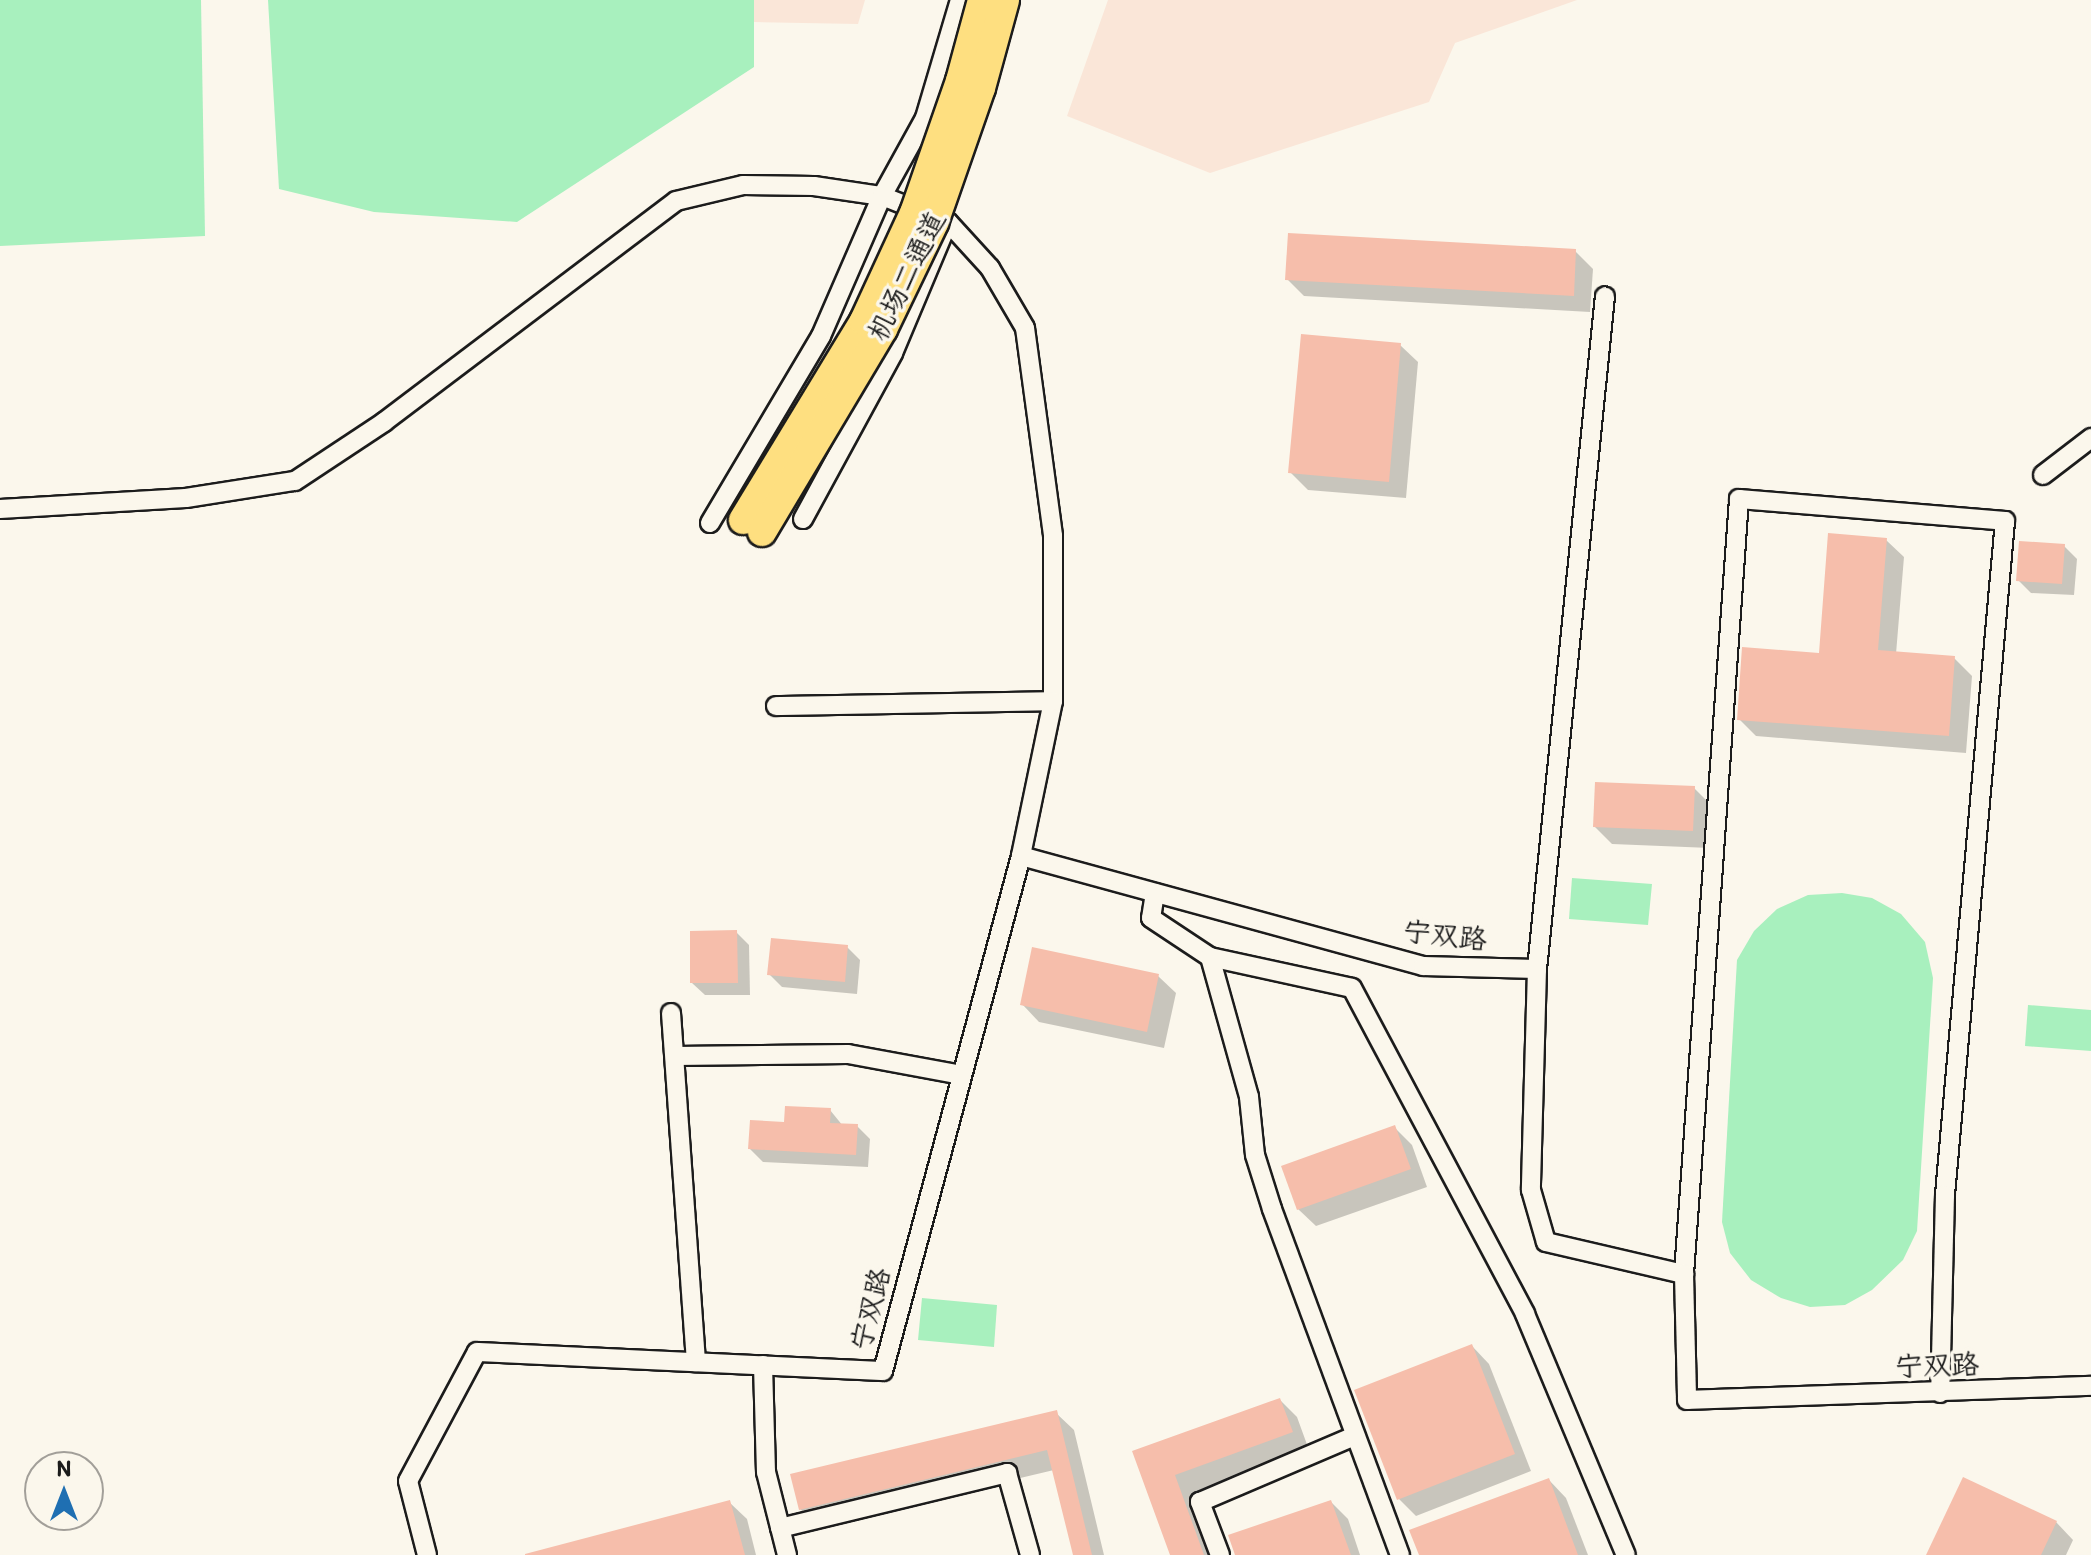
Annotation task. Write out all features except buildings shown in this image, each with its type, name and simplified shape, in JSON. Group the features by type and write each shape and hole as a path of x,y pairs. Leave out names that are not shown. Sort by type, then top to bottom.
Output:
{"highway":[{"name":"机场二通道","path":"982,0 960,81 914,213 864,321 752,526 883,329 934,223 981,88 1005,0"}],"street":[{"path":"710,523 821,336 882,196 925,118 960,0"},
{"path":"803,519 893,353 948,222 979,130 1012,0"},
{"path":"0,509 186,498 295,481 384,422 676,201 743,185 814,186 882,196 948,222 990,268 1025,328 1053,536 1053,701 1021,856"},
{"path":"1605,296 1537,969 1531,1190 1546,1242 1684,1274 1739,499 2005,521 1945,1195 1940,1393"},
{"path":"2043,475 2091,439"},
{"path":"776,706 1053,701"},
{"name":"宁双路","path":"427,1555 408,1481 477,1352 883,1371 1021,856 1423,966 1537,969"},
{"path":"1155,893 1151,918 1210,957 1352,988 1438,1143 1525,1314 1626,1555"},
{"path":"1210,957 1249,1097 1255,1155 1400,1555"},
{"path":"671,1013 696,1362"},
{"path":"675,1056 848,1054 961,1075"},
{"name":"宁双路","path":"1684,1274 1687,1400 2091,1386"},
{"path":"763,1365 766,1472 787,1555"},
{"path":"1220,1555 1200,1502 1355,1436"},
{"path":"780,1528 1007,1473 1030,1555"}],"shaded area":[{"path":"754,0 865,0 858,24 754,22"},
{"path":"1108,0 1577,0 1455,43 1429,102 1210,173 1067,116"}],"green space":[{"path":"0,0 201,0 205,236 0,246"},
{"path":"268,0 754,0 754,67 517,222 374,212 279,189"},
{"path":"1572,878 1652,884 1648,925 1569,919"},
{"path":"1842,893 1872,898 1901,914 1925,942 1933,978 1917,1231 1903,1260 1872,1290 1845,1305 1810,1307 1781,1298 1751,1280 1730,1253 1722,1222 1737,960 1754,931 1777,909 1808,895"},
{"path":"2028,1005 2091,1010 2091,1051 2025,1046"},
{"path":"922,1298 997,1305 994,1347 918,1340"}]}
